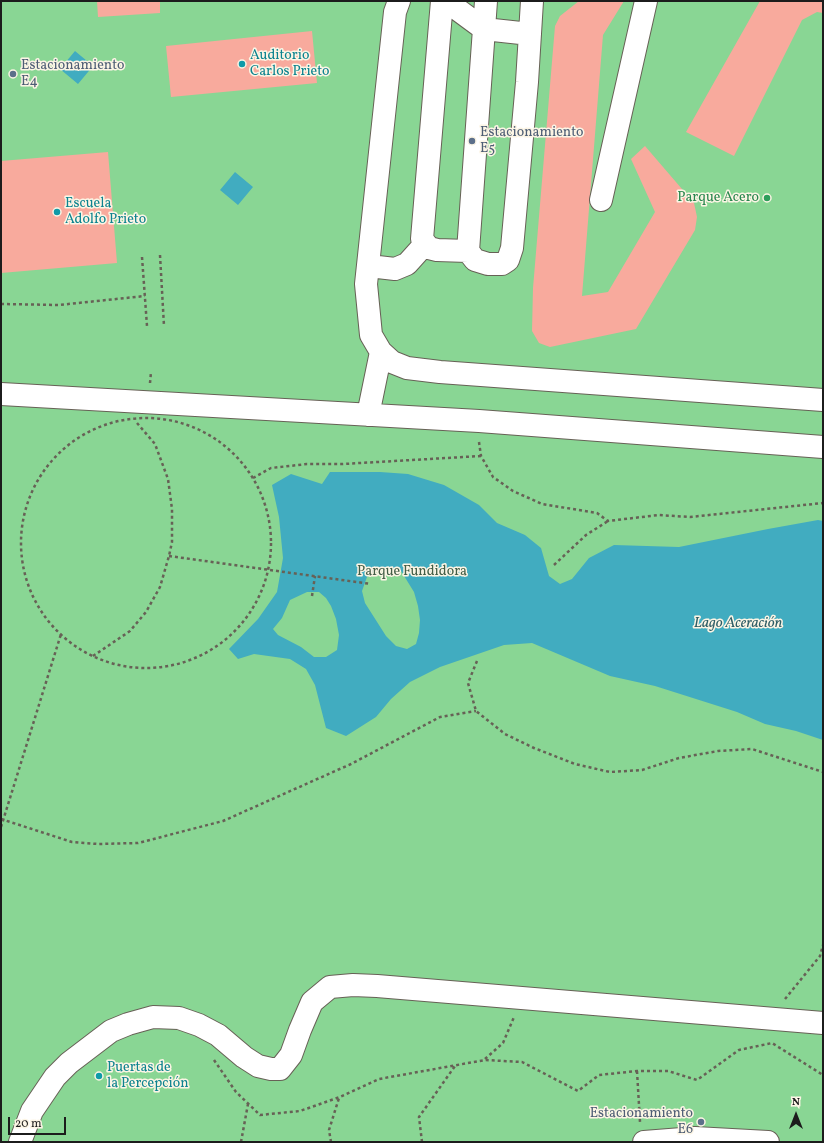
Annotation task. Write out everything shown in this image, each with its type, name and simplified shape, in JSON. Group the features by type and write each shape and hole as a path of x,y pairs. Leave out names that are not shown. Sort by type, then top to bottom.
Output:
{"street":[{"path":"442,1 422,231 425,244 429,248 437,250 468,251"},
{"path":"446,1 484,29 530,34"},
{"path":"486,1 468,251 475,260 488,264 502,264 508,260 512,248 532,1"},
{"path":"601,200 646,1"},
{"path":"395,5 366,284 370,335 381,352 392,362 407,368 440,372 823,400"},
{"path":"368,266 395,269 407,264 425,244"},
{"path":"368,415 381,352"},
{"path":"1,394 479,421 823,447"},
{"path":"20,1142 32,1111 55,1077 69,1063 111,1031 128,1024 154,1017 179,1018 199,1025 218,1035 244,1057 258,1066 271,1069 280,1069 286,1064 291,1055 312,1002 330,988 353,985 377,986 823,1023"},
{"path":"642,1134 768,1142"}],"path":[{"path":"160,255 164,326"},
{"path":"142,257 147,326"},
{"path":"1,304 59,305 145,296"},
{"path":"157,418 180,423 202,431 222,444 240,459 253,478 264,499 270,522 272,546 269,569 262,592 251,612 236,631 202,657 156,668 113,664 76,647 45,617 32,596 24,574 21,550 22,526 27,503 37,482 51,462 68,445 88,432 103,426 134,419 157,418"},
{"path":"93,656 130,631 146,612 160,587 172,542 172,509 168,479 155,444 134,419"},
{"path":"479,421 481,456 493,477 513,491 542,504 597,513 608,521"},
{"path":"253,478 271,468 307,464 343,464 481,456"},
{"path":"554,565 586,535 608,521 659,515 690,517 823,503"},
{"path":"169,556 371,584"},
{"path":"312,596 314,576"},
{"path":"1,827 2,818 61,634"},
{"path":"477,661 468,683 476,711 505,734 534,748 575,764 610,772 642,770 679,758 718,751 752,750 823,772"},
{"path":"2,818 72,842 98,844 138,844 223,821 351,764 440,717 476,711"},
{"path":"768,1019 820,956 823,945"},
{"path":"485,1060 503,1043 522,999"},
{"path":"211,1056 236,1092 260,1115 300,1111 340,1097 380,1079 485,1060 522,1062 578,1091 599,1075 637,1071 668,1071 697,1080 739,1050 772,1043 823,1075"},
{"path":"422,1142 419,1117 455,1066"},
{"path":"637,1071 642,1134"},
{"path":"331,1142 329,1130 340,1097"},
{"path":"241,1142 248,1104"}],"green space":[{"name":"Parque Fundidora","path":"1,1 823,1 823,1142 1,1142"}],"water":[{"path":"75,51 93,66 78,84 60,69"},
{"path":"235,172 253,187 238,205 220,190"},
{"name":"Lago Aceración","path":"330,472 380,472 408,474 444,485 479,505 497,523 525,535 541,548 549,576 560,584 572,579 589,558 614,545 679,547 768,529 818,520 823,521 823,740 796,731 765,724 737,712 655,686 610,676 532,643 504,645 440,667 410,682 391,699 376,717 346,736 326,728 315,685 306,669 290,659 254,654 238,659 229,649 258,619 277,592 283,558 279,517 272,485 291,474 322,484","holes":["390,568 401,571 414,592 418,606 420,620 419,633 416,644 407,649 396,646 386,636 365,603 362,591 367,577 377,569","307,592 319,592 326,598 336,619 339,635 337,650 326,657 314,657 301,647 278,635 273,629 282,618 290,600"]}],"building":[{"path":"97,1 160,1 160,13 98,17"},
{"path":"579,1 624,1 603,35 582,296 608,292 655,212 631,159 645,146 694,203 697,217 695,230 636,329 550,347 539,343 532,331 533,288 555,26 560,16"},
{"path":"760,1 823,1 823,13 817,12 802,20 734,156 686,132"},
{"name":"Auditorio Carlos Prieto","path":"312,31 317,83 171,97 166,46"},
{"name":"Escuela Adolfo Prieto","path":"108,152 117,263 1,273 1,161"}],"place":[{"name":"Auditorio Carlos Prieto","path":"242,64"},
{"name":"Estacionamiento E4","path":"13,74"},
{"name":"Estacionamiento E5","path":"472,141"},
{"name":"Parque Acero","path":"767,198"},
{"name":"Escuela Adolfo Prieto","path":"57,212"},
{"name":"Puertas de la Percepción","path":"99,1076"},
{"name":"Estacionamiento E6","path":"701,1122"}]}
